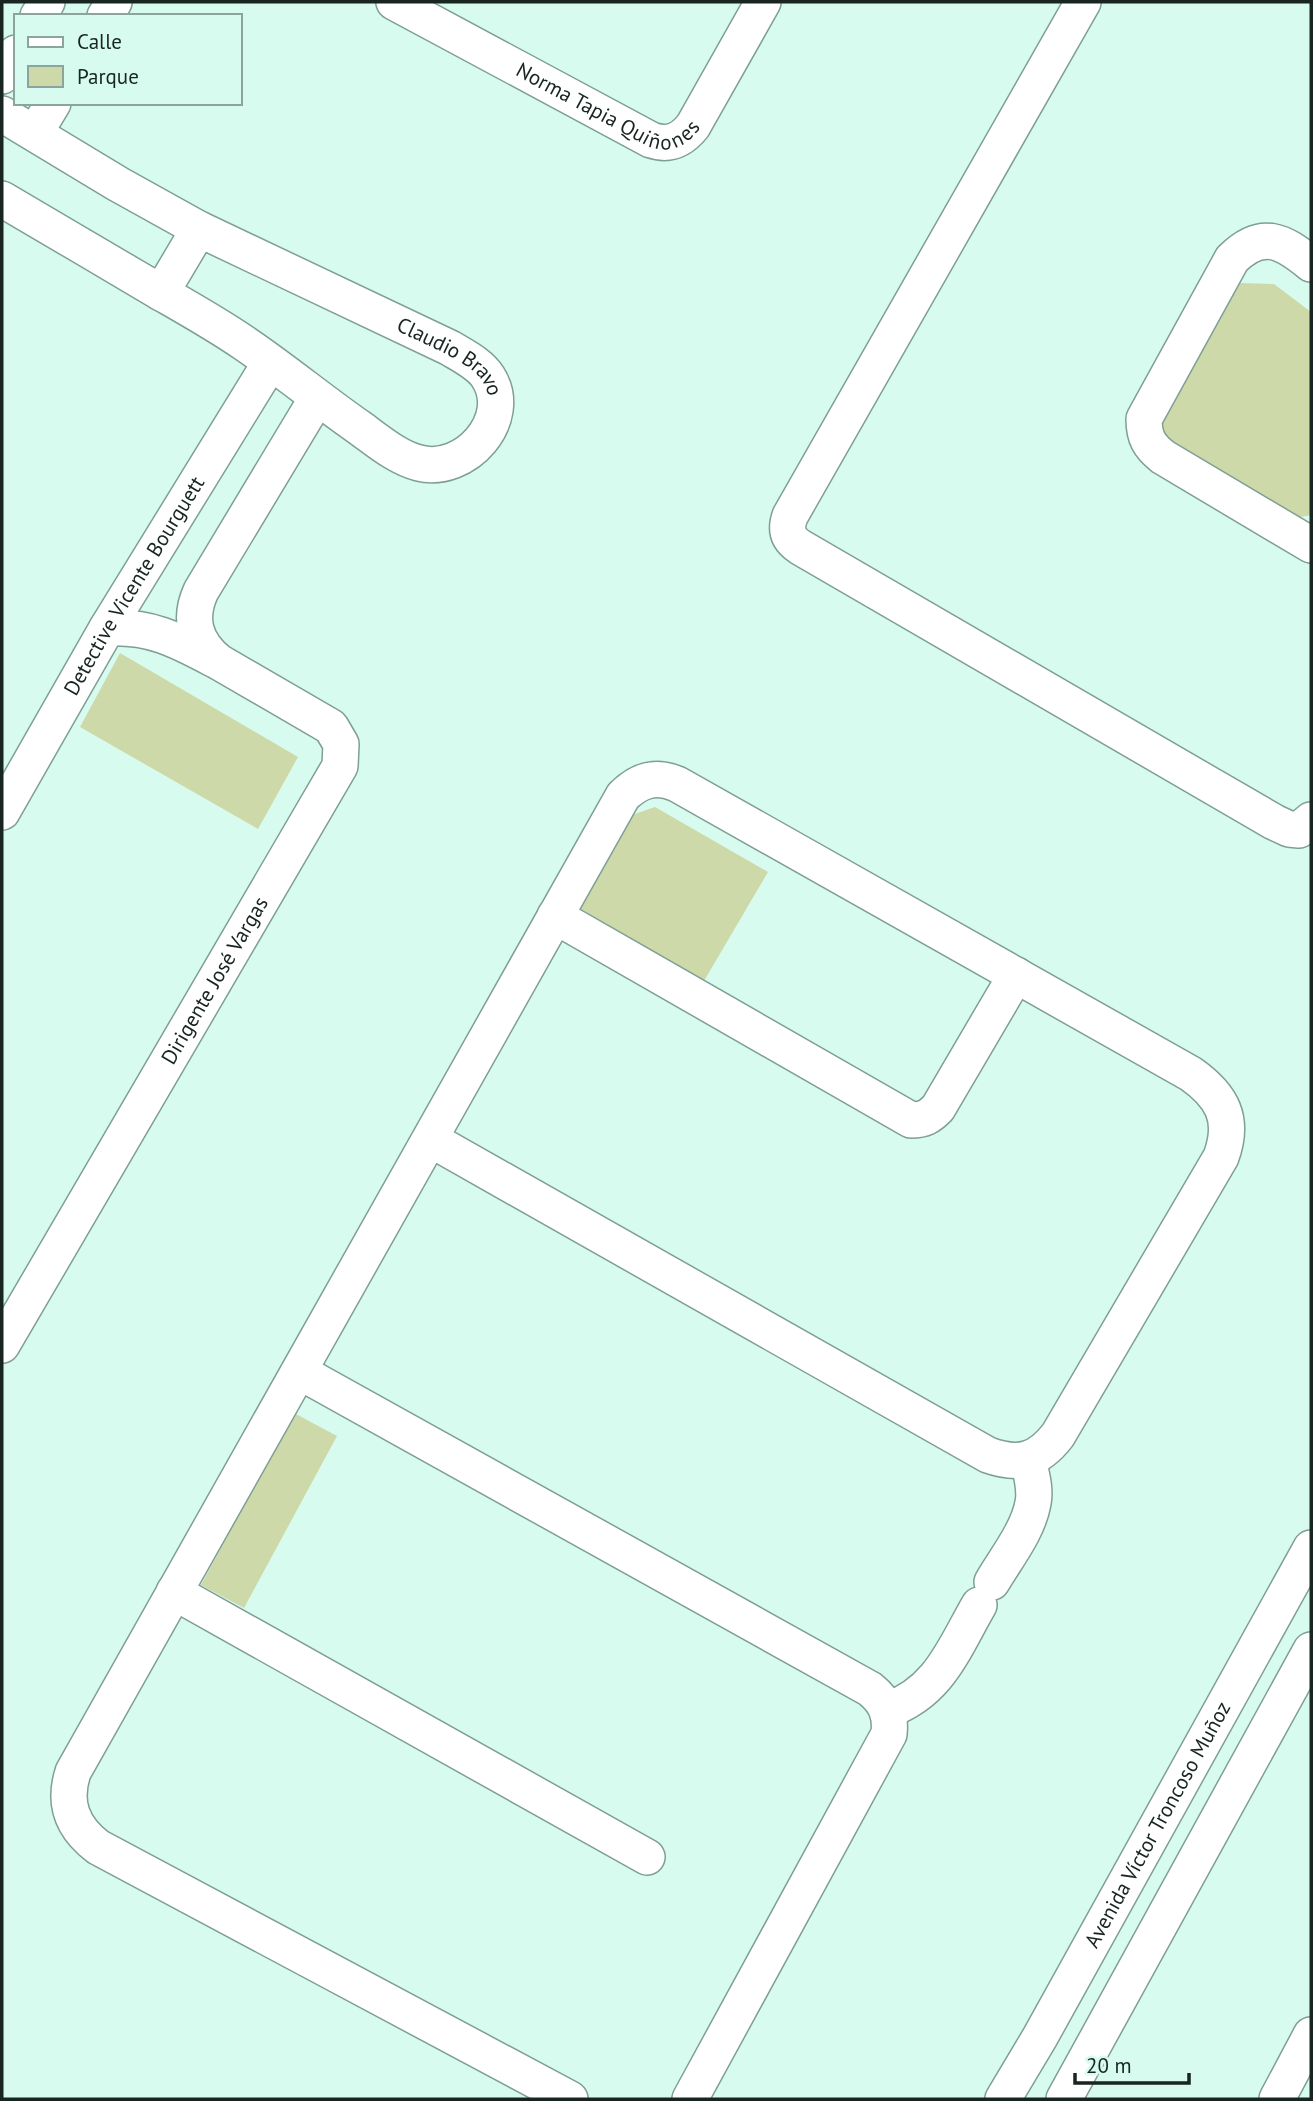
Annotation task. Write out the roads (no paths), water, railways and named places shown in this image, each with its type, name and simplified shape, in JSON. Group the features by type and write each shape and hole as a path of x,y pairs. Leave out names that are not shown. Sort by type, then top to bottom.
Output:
{"street":[{"name":"Norma Tapia Quiñones","path":"394,2 662,144 685,136 693,126 763,2"},
{"path":"1083,2 790,516 788,534 792,542 800,547 1274,821 1289,829 1299,830 1310,826"},
{"path":"2,76 14,56"},
{"path":"35,133 52,105"},
{"name":"Claudio Bravo","path":"2,114 199,229 450,348 471,361 487,375 497,403 484,436 475,448 447,464 418,463 387,446 317,398 245,344 2,199"},
{"path":"161,293 199,229"},
{"path":"1311,264 1290,246 1278,242 1265,242 1241,250 1233,259 1144,419 1146,440 1163,457 1311,545"},
{"name":"Detective Vicente Bourguett","path":"2,811 107,628 270,363"},
{"name":"Dirigente José Vargas","path":"219,662 199,641 195,628 195,603 317,398"},
{"name":"Dirigente José Vargas","path":"2,1345 340,766 341,744 331,727 219,662 159,632 125,627 107,628"},
{"path":"430,1139 988,1455 1004,1461 1028,1459 1048,1447 1058,1435 1221,1157 1227,1129 1225,1113 1210,1087 1191,1074 667,780 639,783 623,796 72,1772 68,1785 70,1812 76,1826 85,1838 97,1847 570,2099"},
{"path":"555,916 911,1120 930,1116 937,1108 1016,975"},
{"path":"300,1372 870,1689 881,1698 888,1710 889,1734 690,2099"},
{"path":"888,1710 907,1703 930,1686 940,1673 1029,1519 1034,1502 1034,1486 1028,1459"},
{"name":"Avenida Víctor Troncoso Muñoz","path":"1003,2099 1311,1548"},
{"path":"174,1592 647,1857"},
{"path":"1064,2099 1311,1650"},
{"path":"1277,2099 1311,2035"}]}
